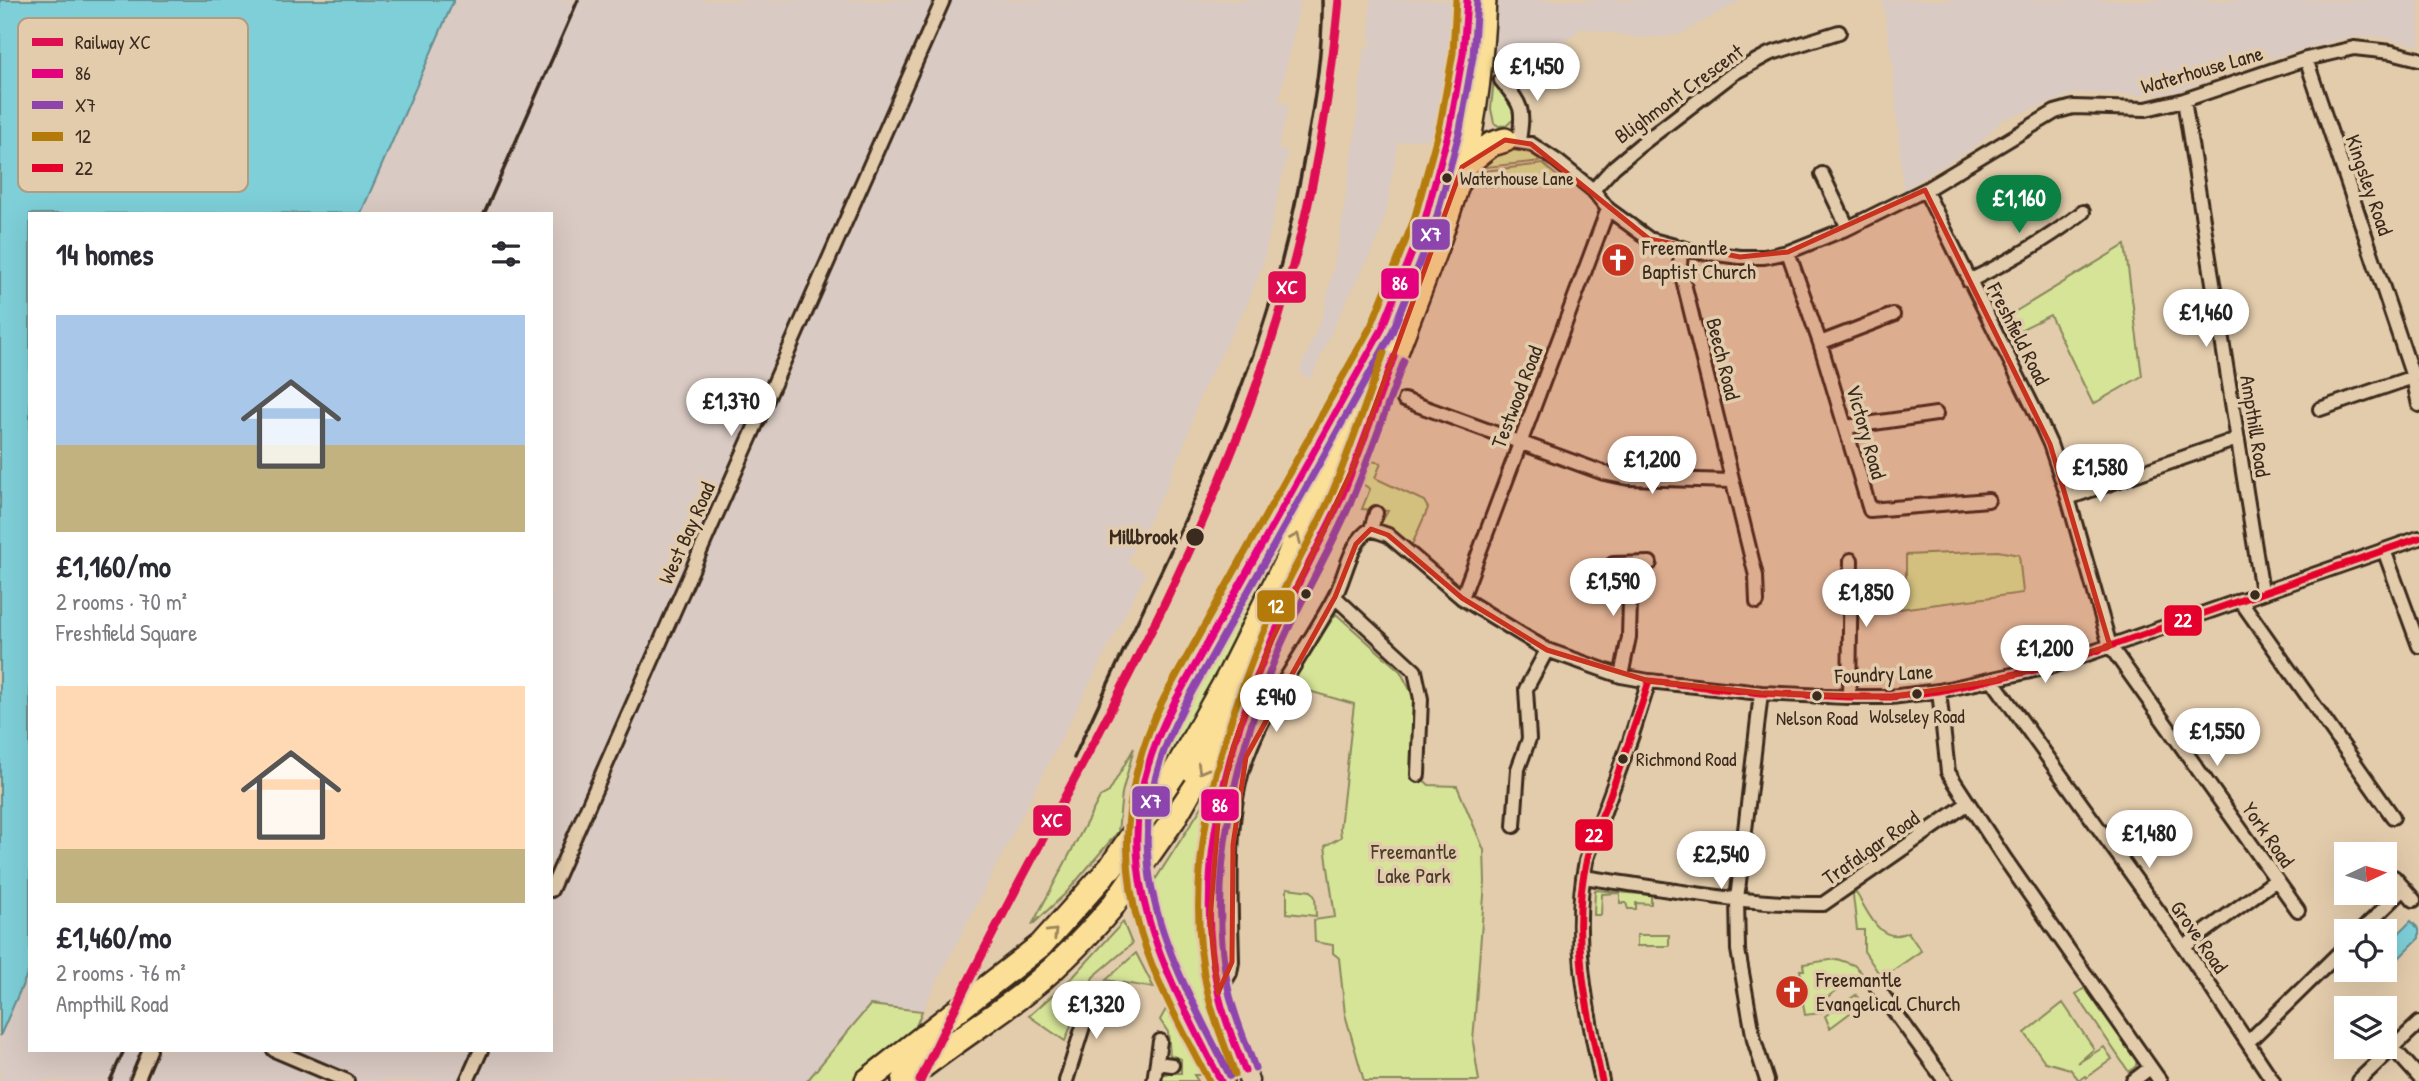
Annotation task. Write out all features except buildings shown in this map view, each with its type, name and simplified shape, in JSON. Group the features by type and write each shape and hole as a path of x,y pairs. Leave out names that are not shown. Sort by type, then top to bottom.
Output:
{"highway":[{"path":"867,1081 1041,945 1111,867 1174,772 1229,676 1288,558 1424,223 1450,127 1463,54 1467,0"},
{"path":"904,1081 1046,975 1111,908 1173,820 1270,645 1351,472 1440,233 1462,166 1474,106 1481,60 1484,0"},
{"path":"1474,106 1486,127 1512,140"},
{"path":"1462,166 1492,145 1512,140"},
{"path":"1222,1081 1171,981 1142,902 1137,843 1144,786 1160,733 1189,675 1381,331"},
{"path":"1224,983 1210,919 1214,836 1233,748 1270,645"}],"street":[{"name":"West Bay Road","path":"553,885 943,0"},
{"name":"Blighmont Crescent","path":"1593,190 1614,167 1659,129 1734,73 1769,54 1839,32"},
{"name":"Waterhouse Lane","path":"1512,140 1531,144 1561,164 1593,190 1608,209 1649,239 1681,249 1740,257 1764,257 1788,252 1848,228 1925,190 2055,112 2073,107 2146,109 2183,100 2306,59 2354,48 2391,52 2419,59"},
{"name":"Kingsley Road","path":"2306,59 2416,376 2419,405"},
{"path":"1501,80 1522,111 1512,140"},
{"name":"Ampthill Road","path":"2183,100 2262,592"},
{"path":"1822,173 1848,228"},
{"name":"Freshfield Road","path":"1925,190 2050,444 2110,646"},
{"name":"Testwood Road","path":"1462,598 1608,209"},
{"path":"1969,281 2055,234 2082,212"},
{"name":"Beech Road","path":"1681,249 1680,267 1756,576 1757,602"},
{"name":"Victory Road","path":"1788,252 1820,343 1870,510 1988,500"},
{"path":"1820,343 1893,315"},
{"path":"2320,409 2416,376"},
{"path":"1404,400 1604,473 1629,478 1731,481"},
{"path":"1846,427 1936,414"},
{"path":"2068,498 2237,439"},
{"path":"1249,1081 1224,983 1232,962 1234,826 1238,790 1247,757 1301,651 1335,597 1356,544 1362,534 1371,529 1376,513"},
{"name":"Foundry Lane","path":"1371,529 1388,535 1462,598 1547,650 1621,676 1649,681 1761,693 1849,697 1891,697 1939,691 2053,666 2419,538"},
{"path":"2384,550 2419,646"},
{"path":"1849,697 1851,560"},
{"path":"1613,564 1650,563"},
{"path":"1621,676 1629,637 1631,564"},
{"path":"1335,597 1415,671 1421,699 1418,775"},
{"path":"2240,600 2393,817"},
{"name":"York Road","path":"2110,646 2298,910"},
{"path":"1514,826 1518,768 1529,739 1526,689 1547,650"},
{"path":"1602,1081 1581,965 1580,916 1583,877 1586,861 1649,681"},
{"name":"Grove Road","path":"1993,681 2184,947 2273,1081"},
{"path":"1939,691 1948,772 1967,804 2160,1081"},
{"path":"1761,693 1737,899 1738,950 1754,1040 1767,1081"},
{"name":"Trafalgar Road","path":"1583,877 1737,899 1796,905 1823,904 1967,804"},
{"path":"2184,947 2276,880"},
{"path":"2398,882 2414,900"},
{"path":"2373,919 2404,889"},
{"path":"2248,1042 2334,958"},
{"path":"1877,986 1945,1081"},
{"path":"1066,1081 1079,1017 1094,991"},
{"path":"2397,1044 2419,1023"},
{"path":"1154,1081 1160,1041"},
{"path":"137,1081 149,1052"},
{"path":"279,1052 347,1081"},
{"path":"467,1081 480,1052"},
{"path":"2397,1052 2419,1077"},
{"path":"2358,1081 2381,1059"},
{"path":"1157,1063 1172,1065"},
{"path":"2133,1081 2150,1068"}],"highlighted area":[{"path":"1505,140 1531,144 1649,239 1740,257 1788,252 1925,190 2050,444 2110,646 1993,681 1891,697 1761,693 1649,681 1547,650 1462,598 1388,535 1371,529 1356,544 1335,597 1246,757 1233,845 1232,962 1218,993 1210,919 1219,809 1233,748 1270,644 1351,472 1462,167"}],"shaded area":[{"path":"454,0 1301,0 1279,101 1289,106 1278,148 1288,152 1262,267 1247,304 1200,396 1166,488 1127,562 1146,573 922,1011 870,1005 807,1081 0,1081 0,1036 28,973 28,1052 553,1052 553,212 361,212"},
{"path":"1370,0 1454,0 1448,66 1433,138 1398,142 1387,208 1378,239 1310,380 1299,372 1324,312 1340,234 1356,127 1364,47 1370,49"},
{"path":"1498,0 1743,0 1678,35 1641,38 1582,28 1514,82 1498,59 1495,59"},
{"path":"1882,0 2419,0 2419,46 2369,36 2344,38 2271,58 2264,51 2235,61 2230,71 2181,90 2156,95 2077,93 2002,120 1979,144 1903,190 1892,60"}],"green space":[{"path":"1495,68 1498,68 1500,84 1516,117 1507,125 1499,126 1494,123 1491,109"},
{"path":"1505,149 1531,153 1542,161 1486,167 1484,161"},
{"path":"1543,164 1558,177 1527,184 1505,186 1504,182 1496,183 1496,186 1476,186 1478,178 1485,171"},
{"path":"2125,245 2142,376 2093,404 2050,315 2012,334 2003,319"},
{"path":"1340,420 1236,645 1157,778 1169,732"},
{"path":"1371,461 1381,463 1375,478 1424,501 1428,508 1411,547 1379,527 1388,511 1362,509 1370,489 1363,484"},
{"path":"1998,551 2019,555 2023,593 1884,611 1861,611 1861,585 1906,585 1906,555"},
{"name":"Freemantle Lake Park","path":"1336,614 1400,671 1415,699 1418,775 1429,785 1457,786 1484,850 1485,882 1473,1042 1479,1081 1364,1081 1345,1014 1339,958 1333,953 1333,945 1315,942 1314,920 1335,917 1325,846 1341,837 1354,704 1288,685"},
{"path":"1134,748 1122,793 1118,832 1066,893 1032,925 1100,797 1109,792"},
{"path":"1214,788 1216,1011 1224,1036 1214,1055 1168,952 1150,888"},
{"path":"1287,888 1311,891 1315,897 1316,916 1287,913"},
{"path":"1595,890 1651,895 1651,904 1636,903 1636,909 1628,909 1626,903 1620,903 1620,893 1602,894 1601,915 1594,915"},
{"path":"1856,893 1882,931 1898,935 1908,932 1921,951 1882,978 1864,951 1864,930 1857,930 1853,895"},
{"path":"1123,922 1132,944 1093,977 1082,1008 1070,1009 1067,1018 1072,1023 1065,1041 1029,1016 1074,976"},
{"path":"1637,935 1669,935 1669,946 1637,946"},
{"path":"1136,953 1154,988 1106,980"},
{"path":"1837,959 1854,965 1862,973 1817,1004 1821,1013 1805,1015 1800,970 1804,970 1803,964"},
{"path":"2088,986 2137,1057 2136,1066 2129,1072 2076,994"},
{"path":"1856,995 1862,1004 1830,1028 1825,1016"},
{"path":"2063,1003 2094,1049 2078,1063 2104,1047 2112,1059 2079,1080 2070,1069 2045,1062 2025,1033"},
{"path":"870,1005 922,1011 914,1031 873,1062 855,1081 807,1081"},
{"path":"1166,1009 1202,1075 1194,1075 1198,1081 1161,1081 1163,1075 1168,1073 1181,1073 1181,1059 1170,1055 1168,1032 1160,1020"}],"water":[{"path":"0,0 454,0 361,212 28,212 28,973 0,1036"},
{"path":"2411,921 2419,929 2419,938 2397,960 2397,935"}],"railway":[{"path":"485,212 578,0"},
{"path":"1074,758 1195,497 1240,391 1267,314 1302,171 1318,74 1322,0"},
{"path":"110,1081 123,1052"}],"rail line":[{"name":"XC","path":"920,1081 1006,908 1141,650 1184,563 1223,474 1273,336 1299,241 1327,99 1339,0"}],"transit line":[{"name":"12","path":"1209,1081 1157,978 1134,909 1128,835 1134,781 1148,733 1164,698 1371,326 1414,220 1440,125 1453,53 1456,0"},
{"name":"86","path":"1221,1081 1174,987 1156,942 1143,897 1137,852 1139,805 1151,756 1174,703 1381,331 1424,223 1450,127 1463,54 1467,0"},
{"name":"X7","path":"1230,1076 1184,985 1166,941 1154,898 1148,854 1149,808 1161,760 1183,708 1391,335 1434,227 1460,130 1473,56 1477,1"},
{"name":"12","path":"1235,1074 1208,994 1201,949 1199,904 1207,814 1230,726 1260,641 1330,498 1384,353"},
{"name":"86","path":"1245,1071 1220,1001 1211,947 1209,903 1212,858 1227,770 1239,727 1270,644 1340,501 1394,357"},
{"name":"X7","path":"1255,1068 1230,997 1222,945 1223,858 1238,770 1264,686 1297,611 1350,504 1404,361"},
{"name":"22","path":"1602,1081 1582,973 1581,890 1590,847 1649,681 1761,693 1849,697 1891,697 1939,691 2053,666 2419,538"}],"place":[{"name":"Waterhouse Lane","path":"1447,178"},
{"name":"Freemantle Baptist Church","path":"1618,260"},
{"name":"Millbrook","path":"1195,537"},
{"name":"Wolseley Road","path":"1917,694"},
{"name":"Nelson Road","path":"1817,696"},
{"name":"Richmond Road","path":"1623,759"},
{"name":"Freemantle Evangelical Church","path":"1792,992"}]}
